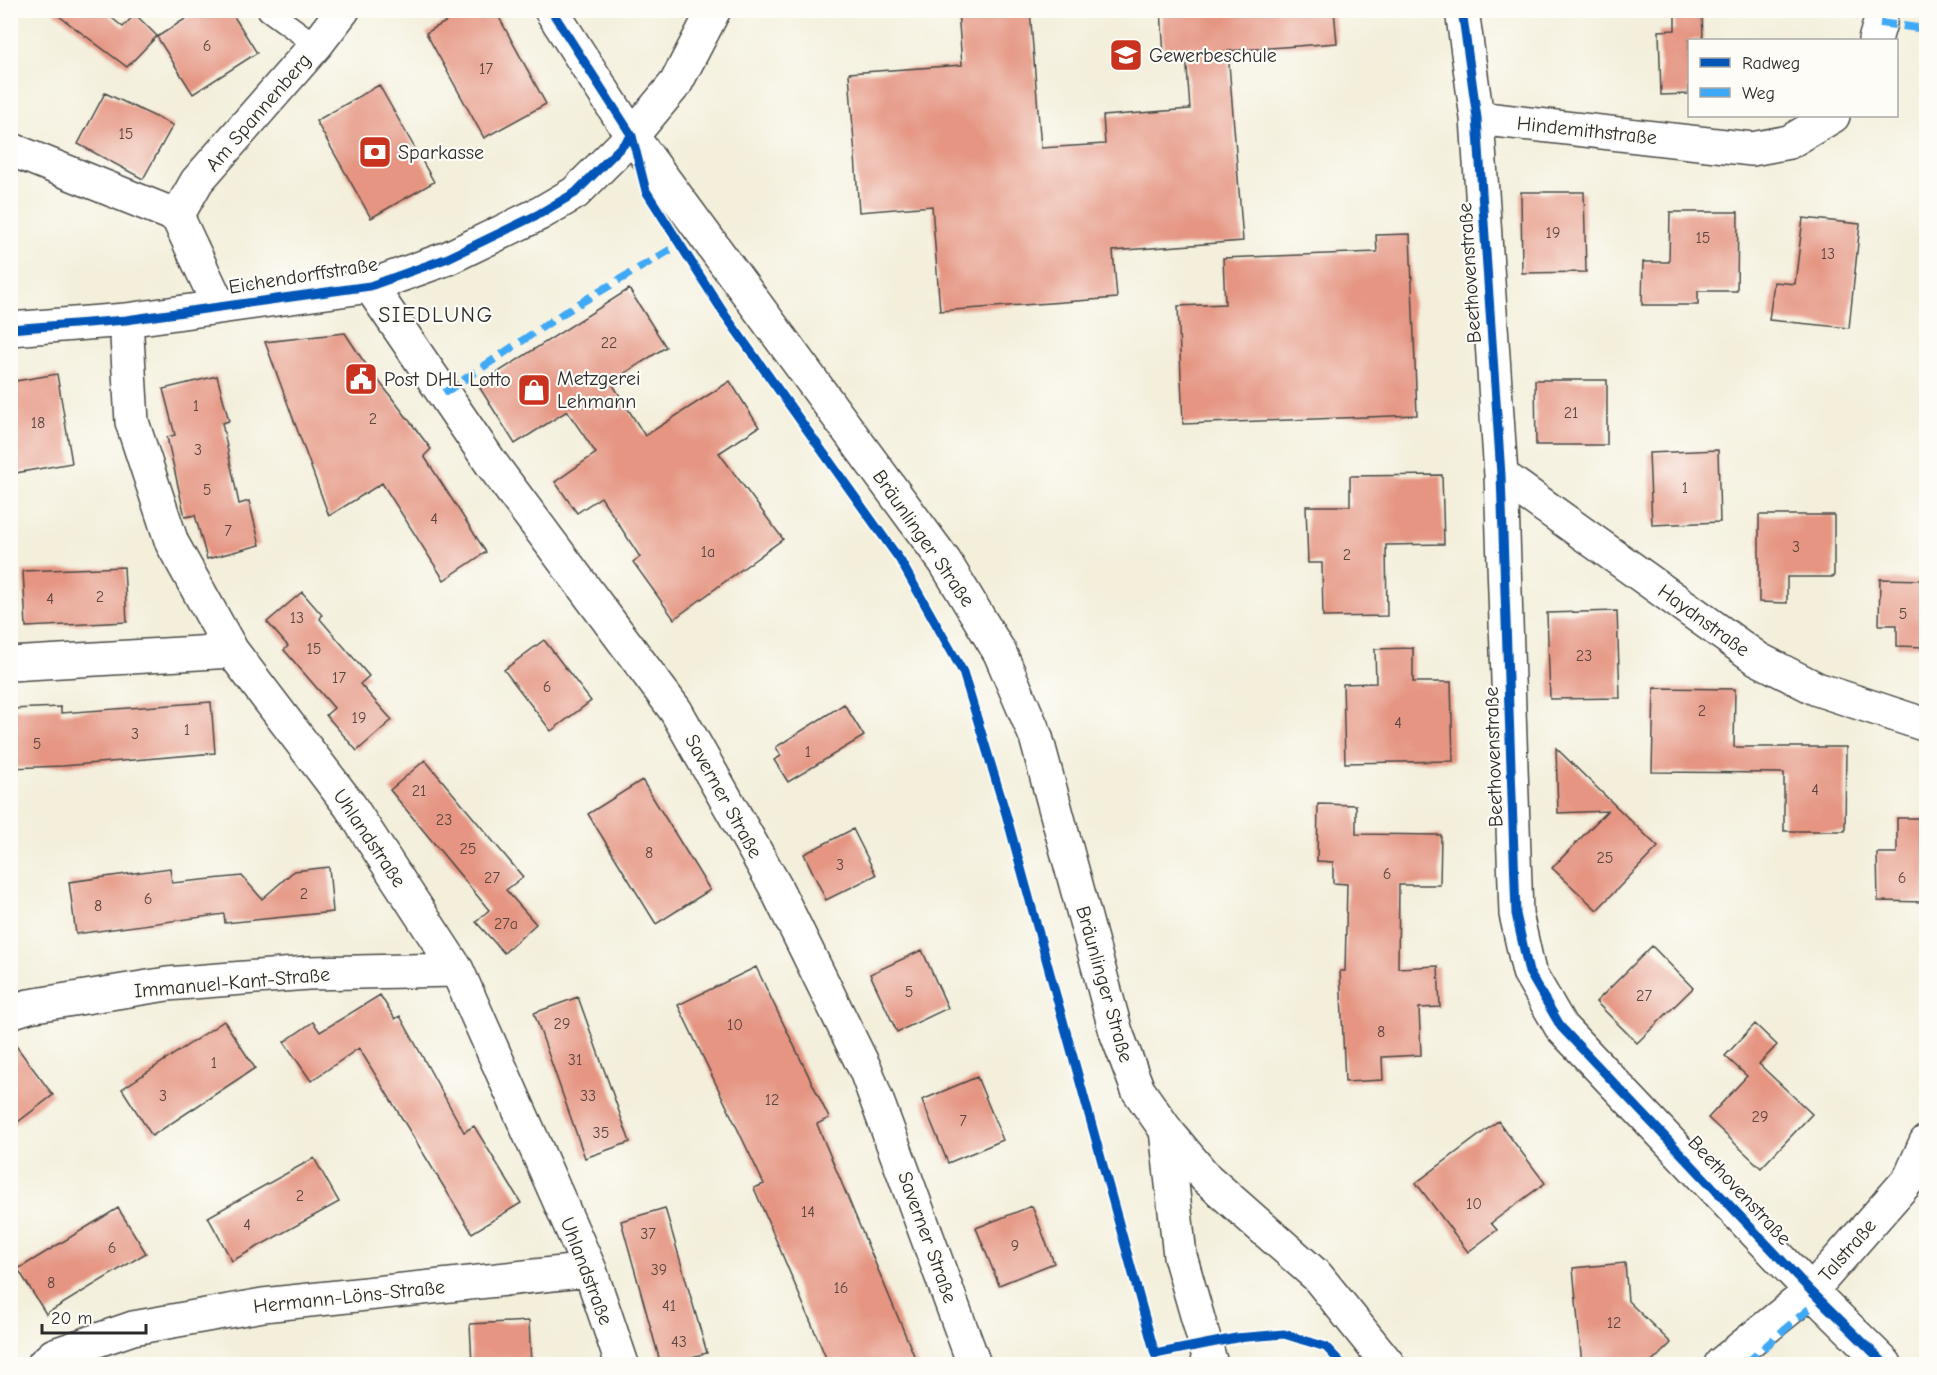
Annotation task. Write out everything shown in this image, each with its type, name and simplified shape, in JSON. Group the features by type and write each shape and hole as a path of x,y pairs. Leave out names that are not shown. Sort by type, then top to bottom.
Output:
{"street":[{"name":"Am Spannenberg","path":"177,216 197,181 316,45 343,10"},
{"name":"Bräunlinger Straße","path":"551,10 632,136 945,562 1000,653 1036,737 1116,1032 1138,1090 1166,1130 1206,1178 1317,1276 1388,1365"},
{"name":"Eichendorffstraße","path":"10,329 126,320 370,286 448,258 539,214 574,193 632,136 676,83 714,10"},
{"name":"Beethovenstraße","path":"1462,10 1477,118 1501,475 1516,914 1529,972 1561,1027 1811,1291 1885,1365"},
{"path":"1875,39 1881,10"},
{"name":"Hindemithstraße","path":"1477,118 1752,148 1789,142 1831,117"},
{"path":"10,149 177,216 219,306"},
{"name":"Saverner Straße","path":"370,286 491,463 676,711 775,885 866,1071 974,1365"},
{"name":"Uhlandstraße","path":"126,320 132,422 172,543 232,651 350,806 457,970 590,1270 622,1365"},
{"name":"Haydnstraße","path":"1501,475 1758,659 1817,689 1926,725"},
{"path":"10,664 232,651"},
{"name":"Immanuel-Kant-Straße","path":"10,1012 29,1006 167,984 308,973 457,970"},
{"name":"Bräunlinger Straße","path":"1166,1130 1180,1256 1211,1365"},
{"name":"Talstraße","path":"1721,1365 1811,1291 1910,1178 1926,1142"},
{"name":"Hermann-Löns-Straße","path":"44,1365 54,1355 133,1328 239,1309 590,1270"}],"lane":[{"path":"268,10 316,45"}],"building":[{"path":"51,10 102,10 123,27 135,14 157,36 127,67"},
{"path":"199,10 230,10 257,53 193,94 157,37"},
{"path":"466,10 495,10 546,104 484,138 426,33"},
{"path":"958,10 1030,10 1041,148 1105,144 1103,116 1190,109 1186,55 1164,56 1161,10 1334,10 1337,43 1228,51 1243,241 1113,251 1117,298 940,311 932,206 859,212 849,73 962,65"},
{"path":"1675,10 1702,10 1703,39 1688,39 1688,94 1661,95 1659,31 1675,30"},
{"name":"Sparkasse","path":"379,85 434,182 371,218 316,121"},
{"path":"105,93 173,125 143,179 78,144"},
{"path":"1521,192 1584,192 1586,272 1522,273"},
{"path":"1670,212 1738,212 1737,291 1698,291 1698,305 1642,305 1643,262 1669,262"},
{"path":"1803,218 1860,224 1849,328 1769,320 1774,282 1795,284"},
{"path":"1410,234 1417,415 1183,424 1178,306 1225,304 1223,258 1377,252 1376,235"},
{"path":"629,289 666,347 611,382 645,436 730,381 759,427 719,453 783,539 674,619 633,562 640,557 601,497 577,513 555,482 596,453 567,411 515,444 478,385"},
{"path":"345,333 362,359 431,449 424,456 486,552 444,580 382,483 329,516 265,342"},
{"path":"57,374 72,463 10,474 10,382"},
{"path":"217,376 229,421 222,423 239,504 249,501 260,545 207,559 195,515 185,517 167,437 175,435 163,389"},
{"path":"1535,380 1607,380 1607,445 1536,445"},
{"path":"1718,450 1720,522 1652,525 1649,453"},
{"path":"1442,475 1444,544 1386,545 1387,616 1323,617 1322,563 1308,563 1306,506 1350,506 1350,476"},
{"path":"1759,515 1834,515 1834,577 1787,577 1787,603 1759,602"},
{"path":"124,567 127,622 26,627 23,571"},
{"path":"1880,579 1926,580 1926,647 1897,646 1897,625 1879,625"},
{"path":"302,592 322,615 320,619 369,676 360,684 392,720 357,751 326,715 334,708 284,650 288,646 267,622"},
{"path":"1617,611 1620,698 1550,699 1547,613"},
{"path":"544,640 591,701 551,731 504,670"},
{"path":"1413,648 1413,682 1451,682 1453,761 1345,763 1343,684 1376,683 1375,649"},
{"path":"1654,688 1735,689 1734,747 1846,747 1845,831 1784,831 1784,773 1652,772"},
{"path":"211,702 215,753 63,766 10,768 10,709 61,707 61,713"},
{"path":"844,704 864,736 788,782 774,760 781,756 776,747"},
{"path":"1556,748 1658,847 1597,910 1552,868 1607,811 1558,813"},
{"path":"425,760 523,877 506,890 536,924 504,953 476,922 489,910 390,790"},
{"path":"642,780 710,890 656,924 588,814"},
{"path":"1318,804 1356,805 1356,834 1441,835 1440,885 1399,885 1398,968 1438,966 1440,1007 1419,1008 1421,1055 1382,1057 1383,1080 1345,1082 1340,971 1345,971 1347,884 1333,883 1333,862 1317,861"},
{"path":"1897,818 1926,818 1926,902 1878,901 1877,853 1897,853"},
{"path":"853,829 876,875 826,900 804,854"},
{"path":"329,867 333,912 225,923 224,914 76,934 69,882 170,868 172,883 242,876 262,899 294,871"},
{"path":"1652,946 1693,988 1637,1043 1596,1002"},
{"path":"922,950 948,1008 897,1032 870,974"},
{"path":"756,967 829,1118 817,1124 918,1365 829,1365 754,1188 764,1184 678,1005"},
{"path":"380,995 395,1019 400,1016 464,1132 474,1126 521,1203 472,1233 359,1048 311,1081 284,1042 313,1022 320,1032"},
{"path":"578,997 630,1142 585,1158 534,1013"},
{"path":"224,1021 255,1068 152,1136 122,1089"},
{"path":"1755,1024 1777,1045 1759,1064 1812,1114 1761,1168 1708,1118 1747,1076 1725,1056"},
{"path":"10,1038 53,1095 10,1128"},
{"path":"977,1077 1003,1140 948,1163 922,1100"},
{"path":"1498,1121 1545,1183 1491,1223 1497,1230 1468,1252 1416,1183"},
{"path":"314,1158 339,1202 232,1261 208,1217"},
{"path":"1032,1206 1054,1263 999,1285 976,1228"},
{"path":"118,1208 146,1253 46,1314 18,1269"},
{"path":"665,1208 707,1353 661,1365 621,1221"},
{"path":"1625,1263 1628,1301 1671,1343 1649,1365 1582,1365 1573,1268"},
{"path":"529,1321 531,1365 472,1365 470,1324"}],"marked path":[{"path":"1880,23 1926,29"},
{"path":"444,393 565,312 680,244"},
{"path":"1746,1364 1820,1300"}],"cycle path":[{"path":"551,10 632,136 646,191 725,315 900,560 963,672 1006,814 1155,1354 1236,1338 1284,1334 1326,1347 1342,1364"},
{"path":"1462,10 1477,118 1501,475 1516,914 1529,972 1561,1027 1811,1291 1885,1364"},
{"path":"10,329 126,320 370,286 448,258 539,214 575,193 632,136"}],"place":[{"name":"Gewerbeschule","path":"1126,55"},
{"name":"Sparkasse","path":"375,152"},
{"name":"Post DHL Lotto","path":"361,379"},
{"name":"Metzgerei Lehmann","path":"534,390"}],"district":[{"name":"SIEDLUNG","path":"436,314"}]}
